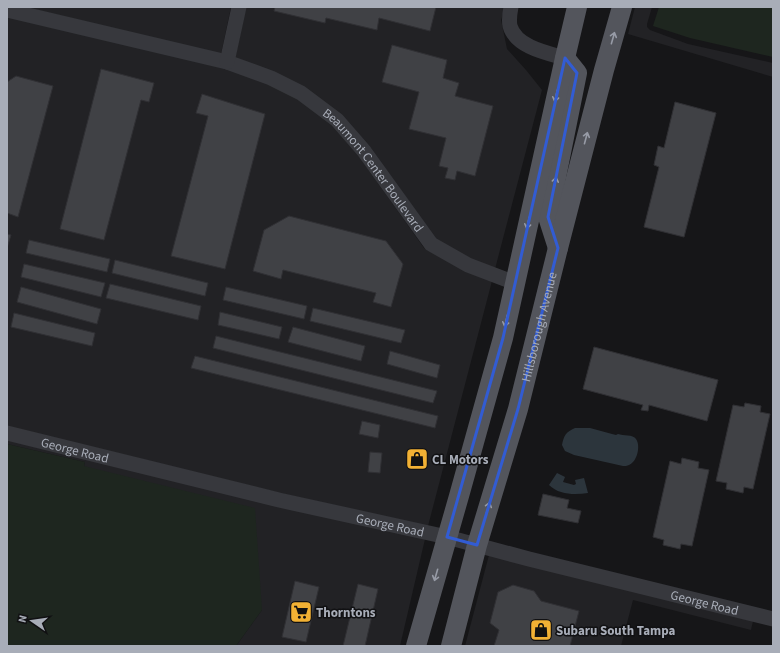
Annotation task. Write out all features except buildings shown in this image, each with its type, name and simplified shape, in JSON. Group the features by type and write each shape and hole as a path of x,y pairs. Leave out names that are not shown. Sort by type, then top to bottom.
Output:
{"main road":[{"path":"416,646 497,360 577,7"},
{"name":"Hillsborough Avenue","path":"450,646 477,545 518,409 604,70 622,7"},
{"path":"558,248 548,217 577,73 565,58"}],"street":[{"path":"227,62 239,7"},
{"path":"511,7 510,25 516,37 534,49 565,58"},
{"name":"Beaumont Center Boulevard","path":"7,10 227,62 271,78 302,92 337,120 364,151 430,244 468,266 515,283"},
{"name":"George Road","path":"7,433 279,500 447,537 536,561 773,619"}],"highlighted area":[{"path":"565,58 577,73 548,217 558,248 518,409 477,545 447,537 503,338"}],"shaded area":[{"path":"25,7 231,7 221,54"},
{"path":"246,7 504,7 501,20 507,49 542,90 495,269 471,260 436,239 371,148 235,58"},
{"path":"635,7 652,7 647,24 647,27 650,30 688,44 773,63 773,77 628,34"},
{"path":"659,7 773,7 773,57 690,38 653,26"},
{"path":"7,16 225,68 268,84 297,98 332,124 358,155 424,248 492,281 428,526 280,493 7,426"},
{"path":"575,428 590,428 616,435 618,434 635,437 638,450 634,461 628,466 623,466 574,455 565,451 562,445 565,436 567,432"},
{"path":"7,440 425,539 400,646 236,646 262,610 84,466 85,462 7,444"},
{"path":"7,444 85,462 84,466 255,508 262,610 236,646 7,646"},
{"path":"557,473 565,477 563,482 574,485 576,484 575,480 584,478 588,493 567,494 557,491 549,485"},
{"path":"489,555 753,621 751,630 633,600 621,646 465,646"}],"place":[{"name":"CL Motors","path":"417,459"},
{"name":"Thorntons","path":"301,612"},
{"name":"Subaru South Tampa","path":"541,630"}]}
